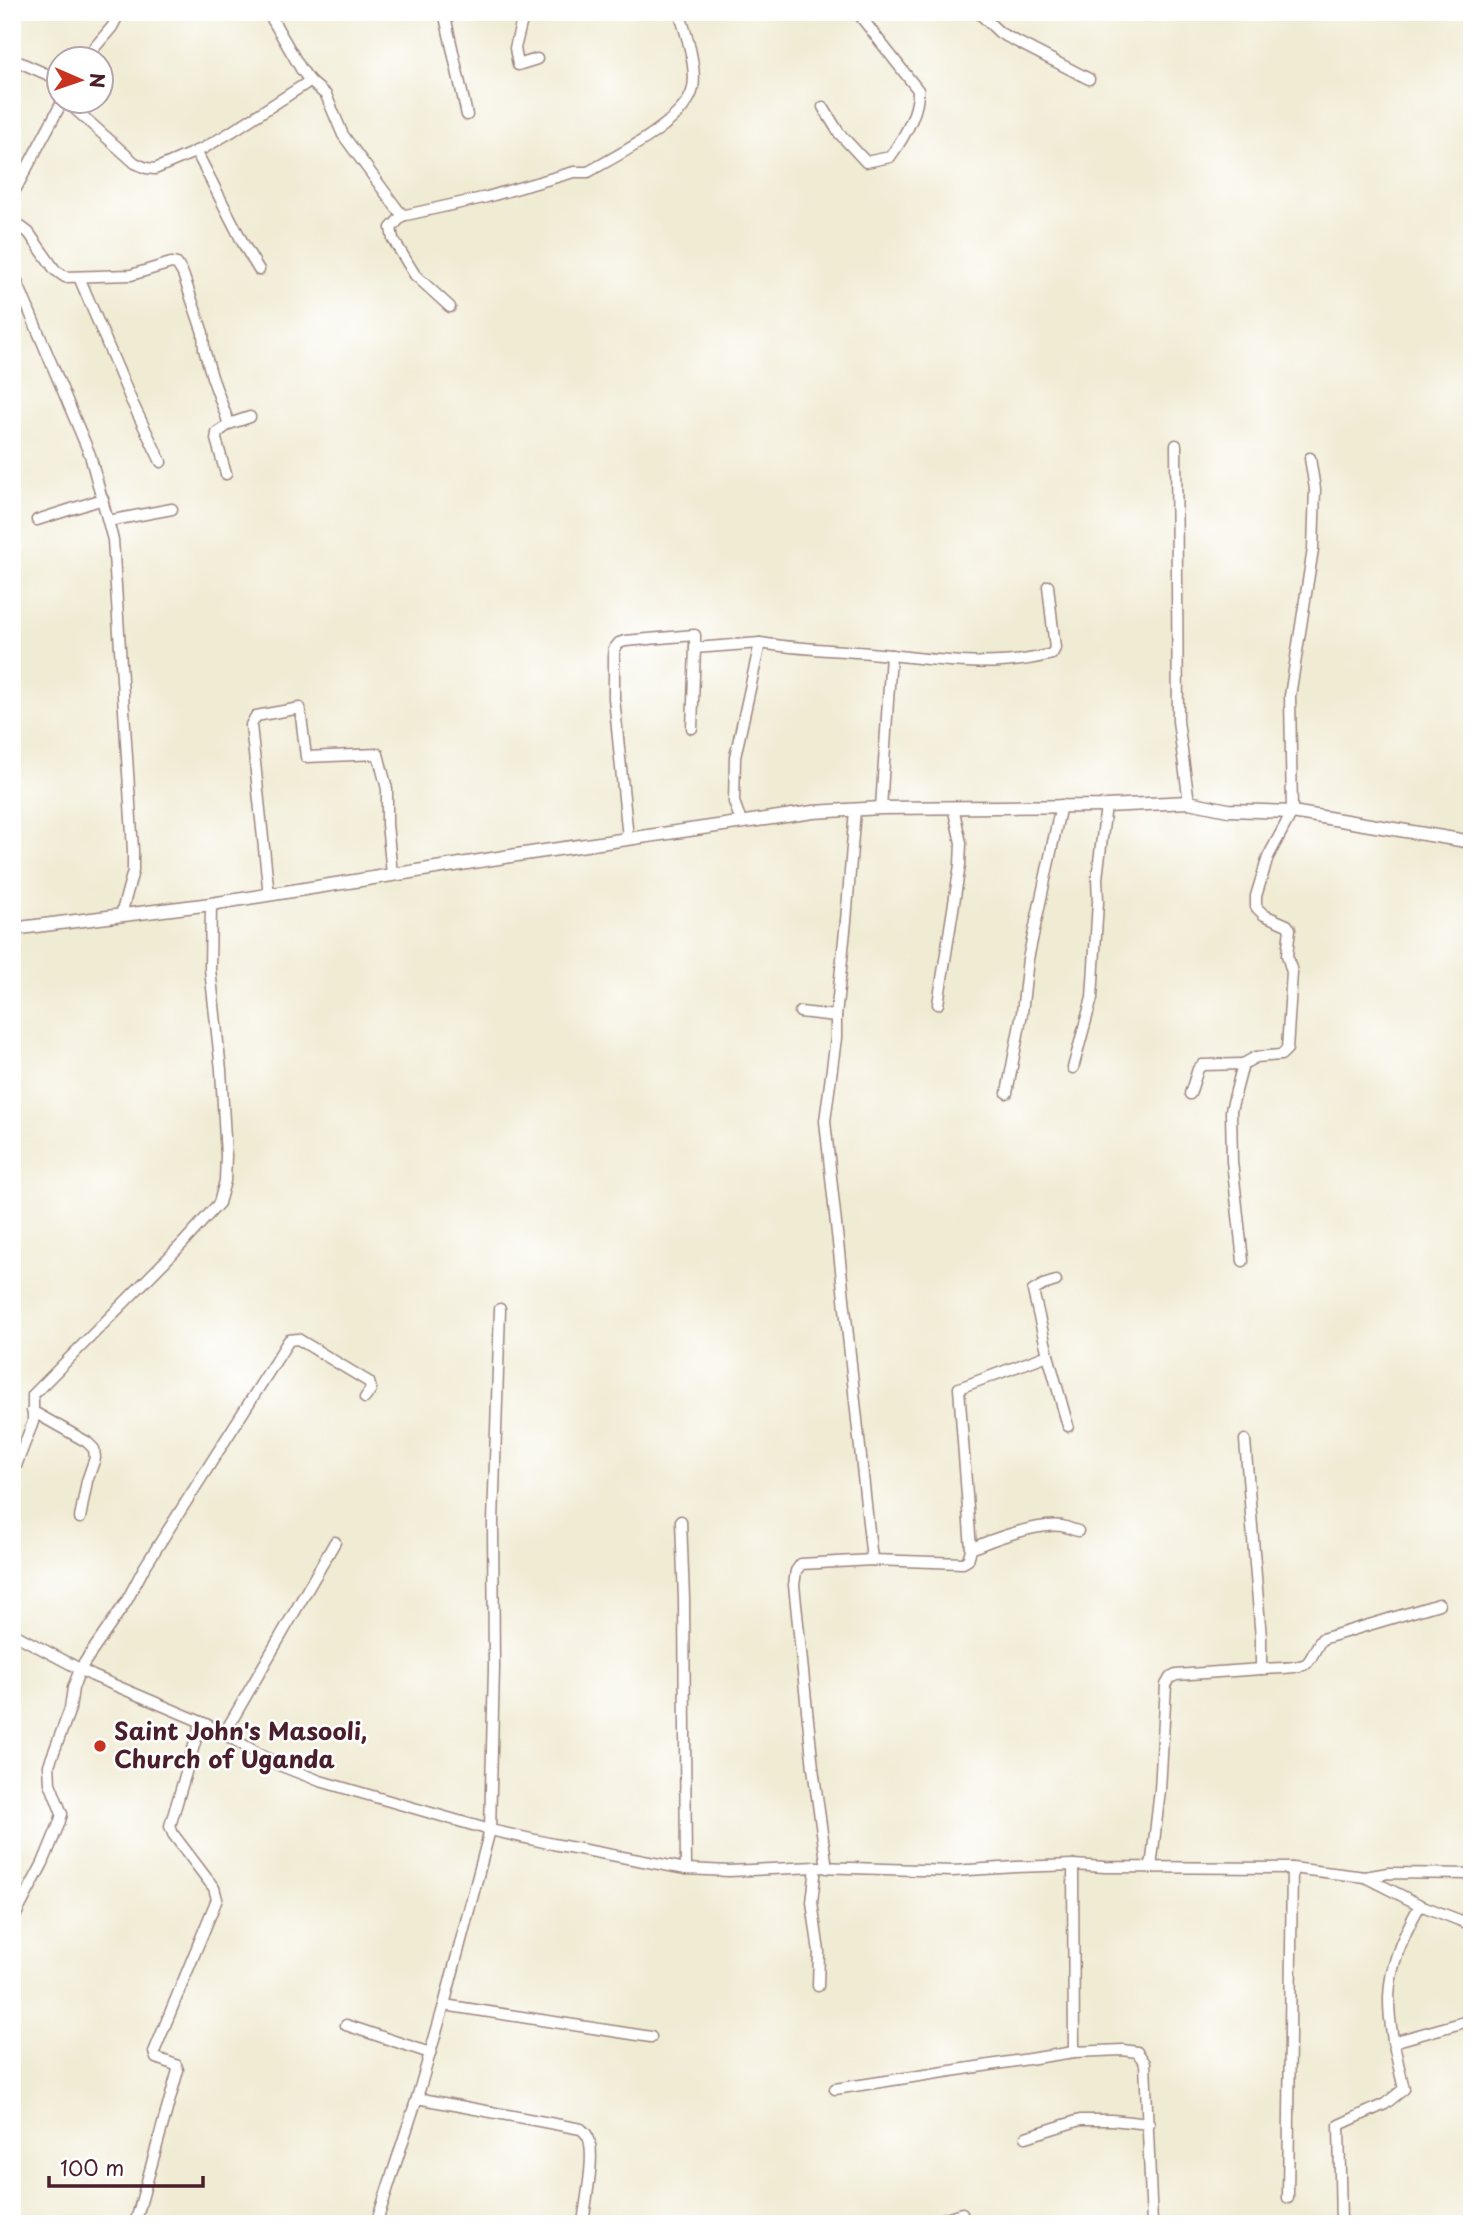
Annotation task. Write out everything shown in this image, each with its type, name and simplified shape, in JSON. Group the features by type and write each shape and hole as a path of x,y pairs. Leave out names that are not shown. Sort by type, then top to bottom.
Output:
{"street":[{"path":"96,46 112,27 120,12"},
{"path":"268,12 310,81 326,95 343,135 403,215"},
{"path":"444,12 467,115"},
{"path":"524,12 515,48 518,65 537,59"},
{"path":"450,307 415,275 393,239 391,228 403,215 487,197 575,172 588,172 664,126 687,101 694,87 694,73 679,12"},
{"path":"823,107 839,133 866,162 890,157 903,140 918,101 918,90 857,12"},
{"path":"978,12 1000,33 1089,79"},
{"path":"12,58 46,74"},
{"path":"83,116 135,163 155,169 231,132 310,81"},
{"path":"12,197 55,116"},
{"path":"196,151 259,270"},
{"path":"12,220 29,233 60,275 131,275 171,263 177,264 203,333 209,368 229,424"},
{"path":"12,270 90,455 113,540 133,850 130,887 121,915"},
{"path":"79,277 131,400 161,462"},
{"path":"226,474 216,439 218,433 229,424 250,418"},
{"path":"1175,445 1178,721 1189,802"},
{"path":"1190,1094 1198,1069 1202,1065 1243,1064 1256,1057 1281,1055 1287,1049 1292,972 1287,955 1290,929 1255,907 1268,857 1292,813 1290,696 1313,549 1315,489 1310,458"},
{"path":"37,520 103,499"},
{"path":"108,521 172,509"},
{"path":"695,648 760,643 946,662 985,663 1031,659 1052,654 1055,644 1048,586"},
{"path":"628,838 614,698 614,649 619,643 625,640 695,635 691,728"},
{"path":"741,821 734,802 735,757 760,643"},
{"path":"881,808 891,655"},
{"path":"269,895 251,724 256,716 300,708 306,757 378,754 387,789 392,874"},
{"path":"12,929 211,904 392,874 813,812 881,808 1106,806 1189,802 1228,810 1292,813 1472,842"},
{"path":"1007,1093 1022,1013 1028,959 1061,805"},
{"path":"1073,1068 1092,998 1097,878 1106,806"},
{"path":"938,1004 960,865 961,843 953,807"},
{"path":"855,810 836,1038 825,1121 872,1560"},
{"path":"12,1476 33,1422 33,1395 219,1203 225,1181 226,1156 210,970 211,904"},
{"path":"800,1012 836,1016"},
{"path":"1243,1064 1231,1110 1232,1161 1243,1261"},
{"path":"1056,1281 1033,1291 1068,1426"},
{"path":"376,2224 444,2005 490,1830 494,1668 493,1522 500,1309"},
{"path":"12,1922 60,1824 62,1814 50,1783 49,1765 70,1709 80,1669 126,1602 144,1568 289,1340 298,1339 369,1382 370,1389 365,1398"},
{"path":"818,1986 813,1902 822,1868 794,1576 801,1564 872,1560 963,1563 971,1556 971,1549 959,1388 1048,1355"},
{"path":"32,1411 87,1442 94,1449 95,1458 87,1481 80,1518"},
{"path":"1245,1440 1261,1669"},
{"path":"681,1521 686,1869"},
{"path":"971,1549 992,1539 1047,1527 1062,1526 1078,1531"},
{"path":"224,1734 335,1542"},
{"path":"1151,1868 1160,1790 1166,1685 1170,1678 1176,1675 1302,1666 1308,1662 1322,1639 1439,1604"},
{"path":"12,1633 80,1669 201,1722 279,1765 320,1781 490,1830 686,1869 953,1871 1073,1865 1292,1868 1365,1877 1388,1873 1472,1874"},
{"path":"135,2224 178,2070 176,2065 156,2058 154,2052 218,1899 214,1888 173,1834 170,1826 201,1722"},
{"path":"1073,1865 1074,2052"},
{"path":"1288,2198 1292,1868"},
{"path":"1365,1877 1420,1905 1472,1925"},
{"path":"1341,2224 1339,2125 1385,2104 1404,2089 1393,2042 1388,2000 1390,1979 1404,1934 1420,1905"},
{"path":"444,2005 651,2037"},
{"path":"1393,2042 1472,2021"},
{"path":"346,2025 430,2053"},
{"path":"835,2089 1074,2052 1138,2052 1144,2063 1153,2224"},
{"path":"417,2098 584,2131 590,2142 590,2164 583,2224"},
{"path":"1026,2137 1080,2120 1149,2124"},
{"path":"927,2224 962,2213"}],"place":[{"name":"Saint John's Masooli, Church of Uganda","path":"100,1746"}]}
